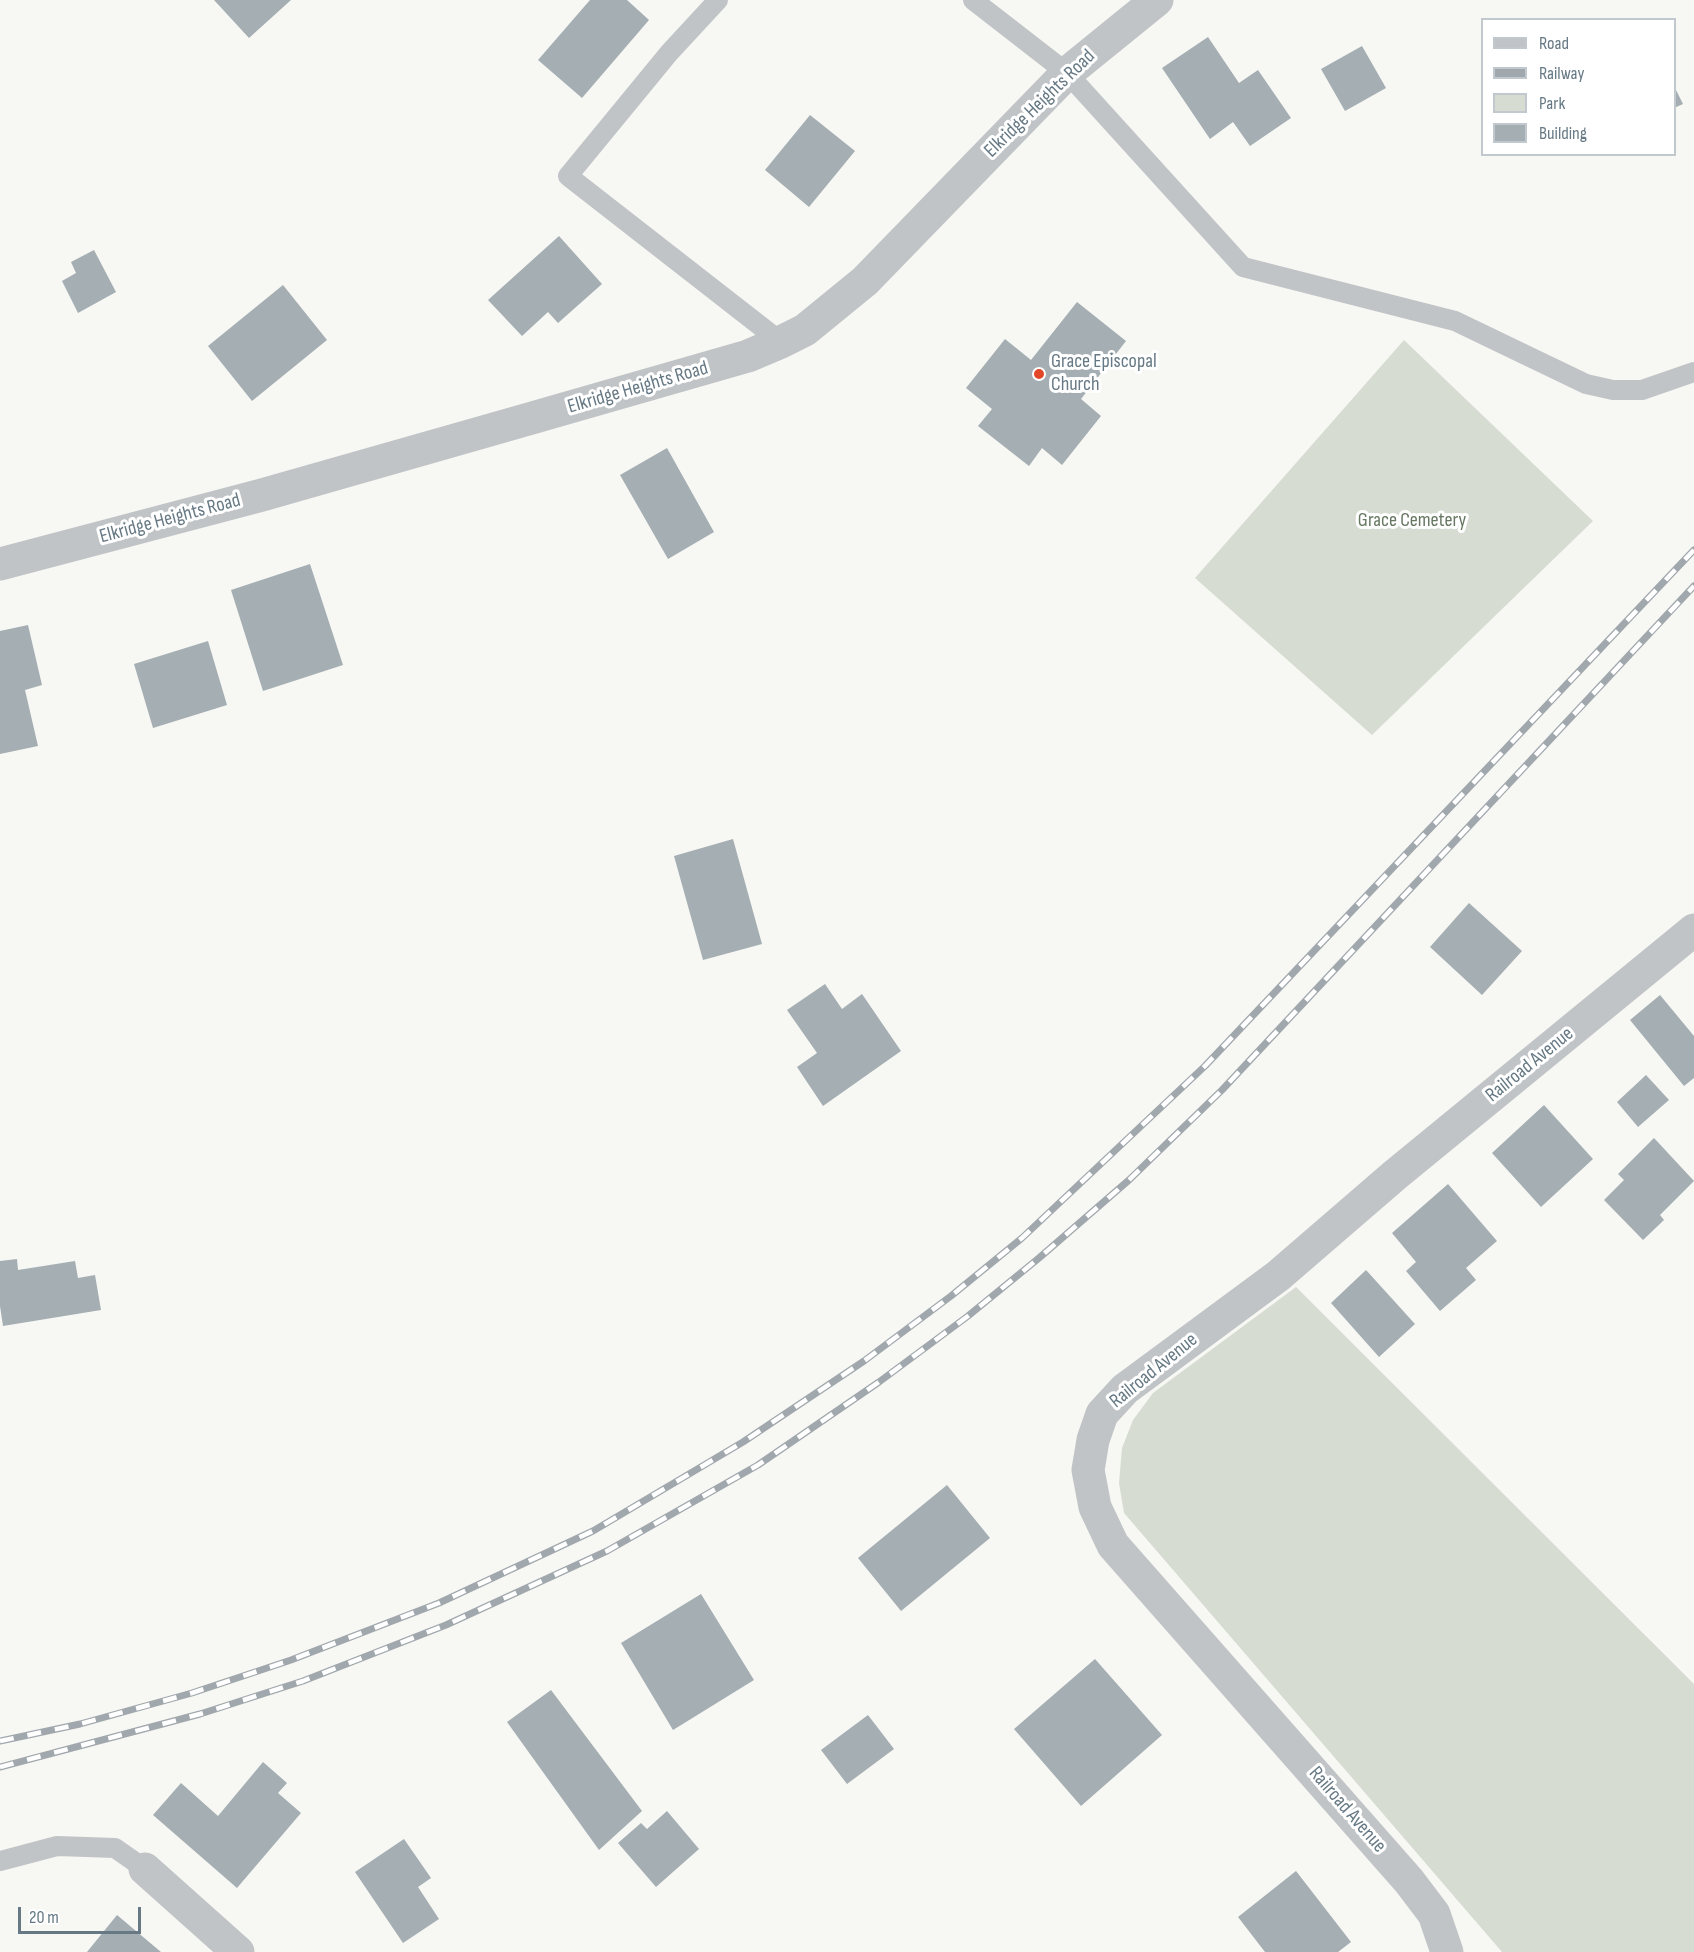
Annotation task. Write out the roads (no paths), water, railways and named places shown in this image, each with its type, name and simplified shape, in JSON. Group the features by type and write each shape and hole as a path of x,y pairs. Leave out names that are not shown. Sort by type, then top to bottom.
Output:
{"street":[{"name":"Elkridge Heights Road","path":"0,564 251,498 552,413 748,356 781,342 805,330 864,281 1067,73 1157,0"},
{"name":"Railroad Avenue","path":"1447,1952 1434,1914 1409,1881 1113,1545 1095,1507 1088,1470 1093,1440 1102,1414 1125,1389 1278,1276 1404,1167 1694,930"},
{"path":"145,1869 238,1952"}],"lane":[{"path":"717,0 669,53 568,176 781,342"},
{"path":"973,0 1067,73 1244,267 1455,321 1586,384 1613,390 1642,390 1694,372"},
{"path":"0,1861 57,1846 115,1848 145,1869"}],"railway":[{"path":"0,1741 80,1724 192,1693 291,1660 439,1603 593,1531 743,1442 864,1361 951,1296 1022,1238 1205,1066 1694,550"},
{"path":"0,1767 200,1714 303,1681 446,1625 607,1551 758,1465 879,1382 968,1316 1039,1258 1129,1180 1222,1090 1694,586"}],"place":[{"name":"Grace Episcopal Church","path":"1039,374"}],"park label":[{"name":"Grace Cemetery","path":"1412,521"}]}
